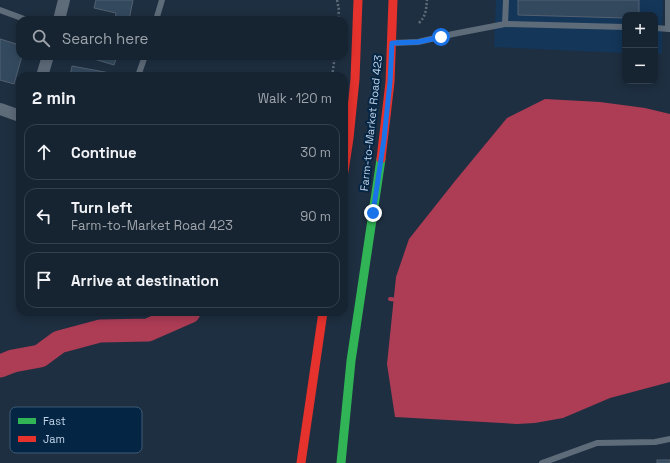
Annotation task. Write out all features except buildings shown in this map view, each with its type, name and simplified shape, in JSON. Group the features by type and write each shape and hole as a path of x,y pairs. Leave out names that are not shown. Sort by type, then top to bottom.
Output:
{"main road":[{"path":"348,144 355,79 358,0"},
{"name":"Farm-to-Market Road 423","path":"341,463 351,361 384,139 390,82 394,0"},
{"path":"301,463 322,316"}],"street":[{"path":"59,16 64,0"},
{"path":"43,72 47,60"},
{"path":"0,109 16,115"}],"lane":[{"path":"157,16 162,0"},
{"path":"505,24 506,0"},
{"path":"658,28 669,29 668,0"},
{"path":"0,10 16,16"},
{"path":"392,43 418,42 505,24 622,27"},
{"path":"139,72 144,60"},
{"path":"542,463 597,443 655,442 670,439"}],"path":[{"path":"337,0 338,16"},
{"path":"419,23 424,18 427,0"},
{"path":"332,72 334,60"}],"shaded area":[{"path":"496,0 663,0 662,54 658,54 658,12 622,12 622,53 494,47"},
{"path":"545,99 600,102 645,108 670,114 670,382 610,398 563,418 535,423 517,424 395,417 387,364 396,277 409,239 507,118"}],"waterway":[{"path":"390,299 398,300"},
{"path":"0,366 13,361 40,356 59,342 100,331 148,330 180,316"}],"traffic: fast":[{"path":"341,463 351,361 381,159"}],"traffic: jam":[{"path":"348,145 355,79 358,0"},
{"path":"381,159 390,82 393,0"},
{"path":"301,463 322,316"}],"route":[{"path":"373,213 384,139 390,82 392,43 418,42 441,37"}]}
